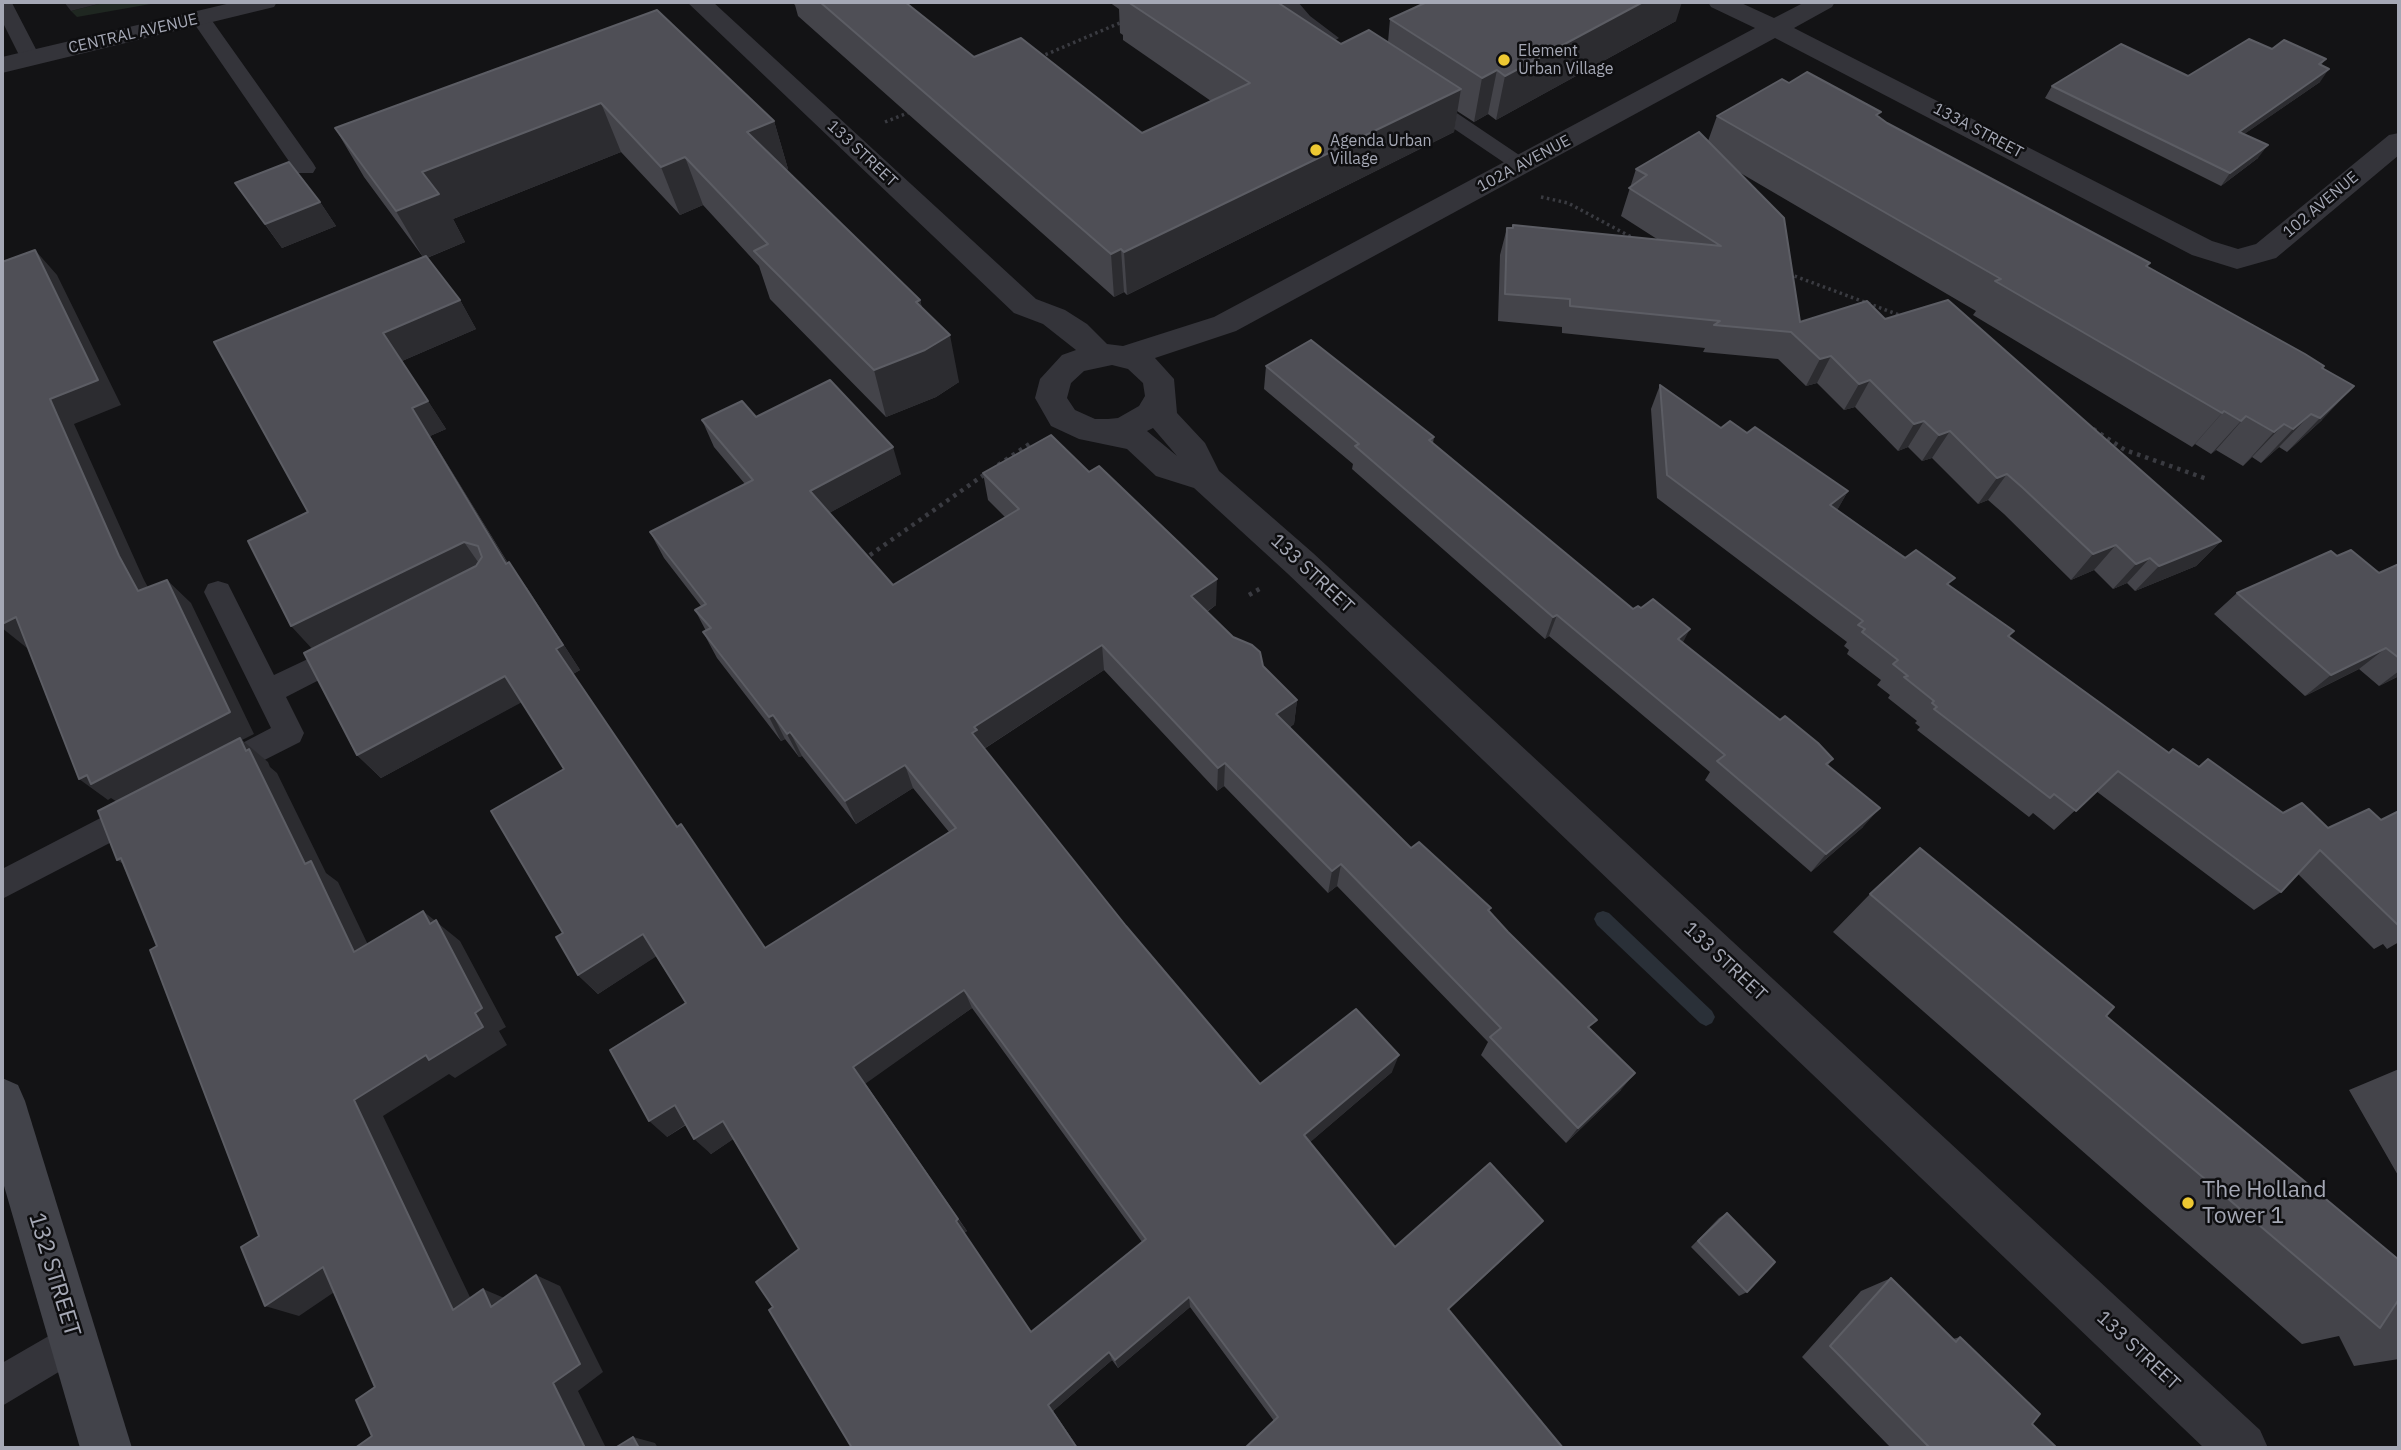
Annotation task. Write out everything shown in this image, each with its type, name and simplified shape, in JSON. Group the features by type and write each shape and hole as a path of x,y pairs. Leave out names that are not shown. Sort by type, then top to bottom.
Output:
{"main road":[{"name":"132 STREET","path":"2,1101 106,1448"}],"street":[{"name":"CENTRAL AVENUE","path":"2,65 265,2"},
{"name":"133 STREET","path":"699,2 1025,306 1046,348 1056,379"},
{"name":"133A STREET","path":"1720,2 2202,248 2237,259"},
{"name":"102A AVENUE","path":"1112,356 1225,324 1823,2"},
{"name":"102 AVENUE","path":"2237,259 2266,251 2399,141"},
{"name":"133 STREET","path":"1025,306 1054,317 1112,356"},
{"name":"102A AVENUE","path":"1160,396 1225,324"},
{"path":"1112,356 1151,369 1160,396 1139,423 1108,431 1091,430 1063,418 1054,408 1051,398 1056,379 1073,363 1112,356"},
{"name":"133 STREET","path":"1160,396 1162,417 1193,452 1206,479 1300,563 2242,1448"},
{"name":"133 STREET","path":"1108,431 1139,441 1168,467 1206,479"}],"lane":[{"path":"1288,2 1303,20 1340,46"},
{"path":"3,3 30,57"},
{"path":"201,19 305,167"},
{"path":"1408,89 1523,165"},
{"path":"2,885 289,733 218,592"},
{"path":"270,691 377,637"},
{"path":"2,1386 74,1341"}],"path":[{"path":"1034,60 1134,18"},
{"path":"884,123 921,107"},
{"path":"1541,197 1568,203 1636,239"},
{"path":"1778,272 1903,317"},
{"path":"2090,427 2125,450 2207,479"},
{"path":"858,563 1029,444 1041,439"}],"shaded area":[{"path":"106,2 162,2 77,17 71,11"}],"building":[{"path":"820,2 905,2 974,57 1021,38 1142,133 1250,83 1128,2 1277,2 1341,44 1369,30 1461,89 1124,252 1121,249 1111,254"},
{"path":"1427,2 1643,2 1505,76 1497,70 1482,78 1390,19"},
{"path":"657,10 774,121 747,132 920,300 916,302 950,335 925,350 874,370 754,251 768,244 685,157 661,167 601,103 422,172 439,194 396,211 335,128"},
{"path":"2249,39 2272,49 2284,40 2326,59 2319,64 2329,69 2239,132 2268,145 2230,173 2052,86 2121,44 2188,76"},
{"path":"1807,72 1881,112 1876,115 1887,123 2150,263 2146,266 2305,354 2324,366 2322,368 2354,386 2320,418 2311,414 2293,429 2284,424 2274,432 2246,416 2241,421 2224,411 2222,413 1995,281 2001,279 1717,116 1782,79 1789,83"},
{"path":"1699,132 1784,218 1800,322 1867,301 1885,319 1948,300 2221,541 2159,566 2150,558 2136,564 2116,545 2093,554 2007,474 1997,478 1950,431 1939,435 1924,421 1914,424 1870,380 1859,384 1831,356 1820,359 1791,332 1714,325 1720,321 1570,306 1570,299 1505,294 1507,228 1513,228 1513,225 1721,246 1629,188 1647,175 1636,169"},
{"path":"289,162 320,202 265,224 235,183"},
{"path":"35,250 98,380 50,399 119,556 138,591 167,580 230,712 91,784 87,775 79,779 16,617 2,624 2,262"},
{"path":"426,256 460,300 383,333 428,401 412,408 506,564 509,562 563,645 556,649 677,827 681,824 765,948 956,828 905,765 845,801 790,732 787,734 773,715 769,717 703,632 711,628 695,610 706,604 650,532 753,480 702,420 742,401 756,417 830,380 893,447 810,491 893,585 1019,509 983,473 1051,435 1089,472 1099,466 1217,579 1191,596 1233,637 1252,645 1260,652 1263,666 1297,700 1276,714 1411,848 1419,842 1491,908 1488,910 1508,932 1597,1020 1588,1027 1635,1073 1578,1128 1490,1037 1501,1028 1341,864 1332,871 1225,763 1218,768 1102,645 974,727 977,730 972,733 1126,926 1260,1084 1356,1009 1399,1055 1304,1135 1395,1247 1490,1163 1543,1221 1448,1309 1563,1448 1245,1448 1278,1417 1189,1297 1115,1360 1109,1352 1048,1405 1077,1448 852,1448 769,1310 773,1307 756,1282 799,1249 723,1121 694,1139 675,1105 649,1121 610,1050 686,1003 643,934 578,975 556,937 563,933 491,811 564,769 505,676 357,755 304,653 476,566 482,557 478,546 464,542 291,626 248,541 308,512 214,342","holes":["964,990 1146,1239 1031,1332 956,1221 958,1219 853,1067"]},
{"path":"1311,340 1434,437 1429,440 1633,609 1638,606 1641,608 1653,599 1690,629 1678,639 1780,720 1785,716 1818,743 1833,759 1826,764 1880,808 1826,854 1717,761 1725,755 1557,615 1553,617 1355,446 1359,444 1266,366"},
{"path":"1660,385 1721,428 1730,421 1747,433 1755,427 1848,491 1830,505 1905,558 1916,550 1955,578 1947,584 2014,631 2008,636 2169,753 2173,749 2199,767 2208,759 2283,813 2302,803 2328,828 2369,809 2381,820 2399,811 2399,926 2320,850 2281,892 2118,771 2076,811 2054,794 2050,798 1934,709 1937,707 1932,703 1934,701 1904,677 1908,676 1893,664 1898,660 1862,632 1865,629 1858,625 1863,621 1667,475"},
{"path":"2351,550 2379,573 2399,564 2399,658 2386,648 2331,675 2237,593 2331,551 2337,556"},
{"path":"240,738 246,751 249,749 305,864 311,861 354,952 423,911 430,924 436,920 482,1008 475,1013 483,1027 429,1060 426,1055 354,1100 453,1310 483,1289 491,1307 536,1275 580,1364 553,1383 585,1448 355,1448 372,1436 356,1400 375,1387 323,1267 265,1306 241,1247 259,1236 150,950 157,946 121,858 117,860 98,811"},
{"path":"1920,848 2114,1007 2106,1016 2399,1260 2399,1299 2380,1328 1870,894"},
{"path":"1727,1213 1775,1262 1747,1292 1698,1241"},
{"path":"1891,1278 1956,1342 1960,1337 2040,1414 2032,1424 2057,1448 1930,1448 1830,1346"},
{"path":"633,1437 639,1448 615,1448"}],"waterway":[{"path":"1603,919 1706,1017"}],"place":[{"name":"Element Urban Village","path":"1504,60"},
{"name":"Agenda Urban Village","path":"1316,150"},
{"name":"The Holland Tower 1","path":"2188,1203"}]}
